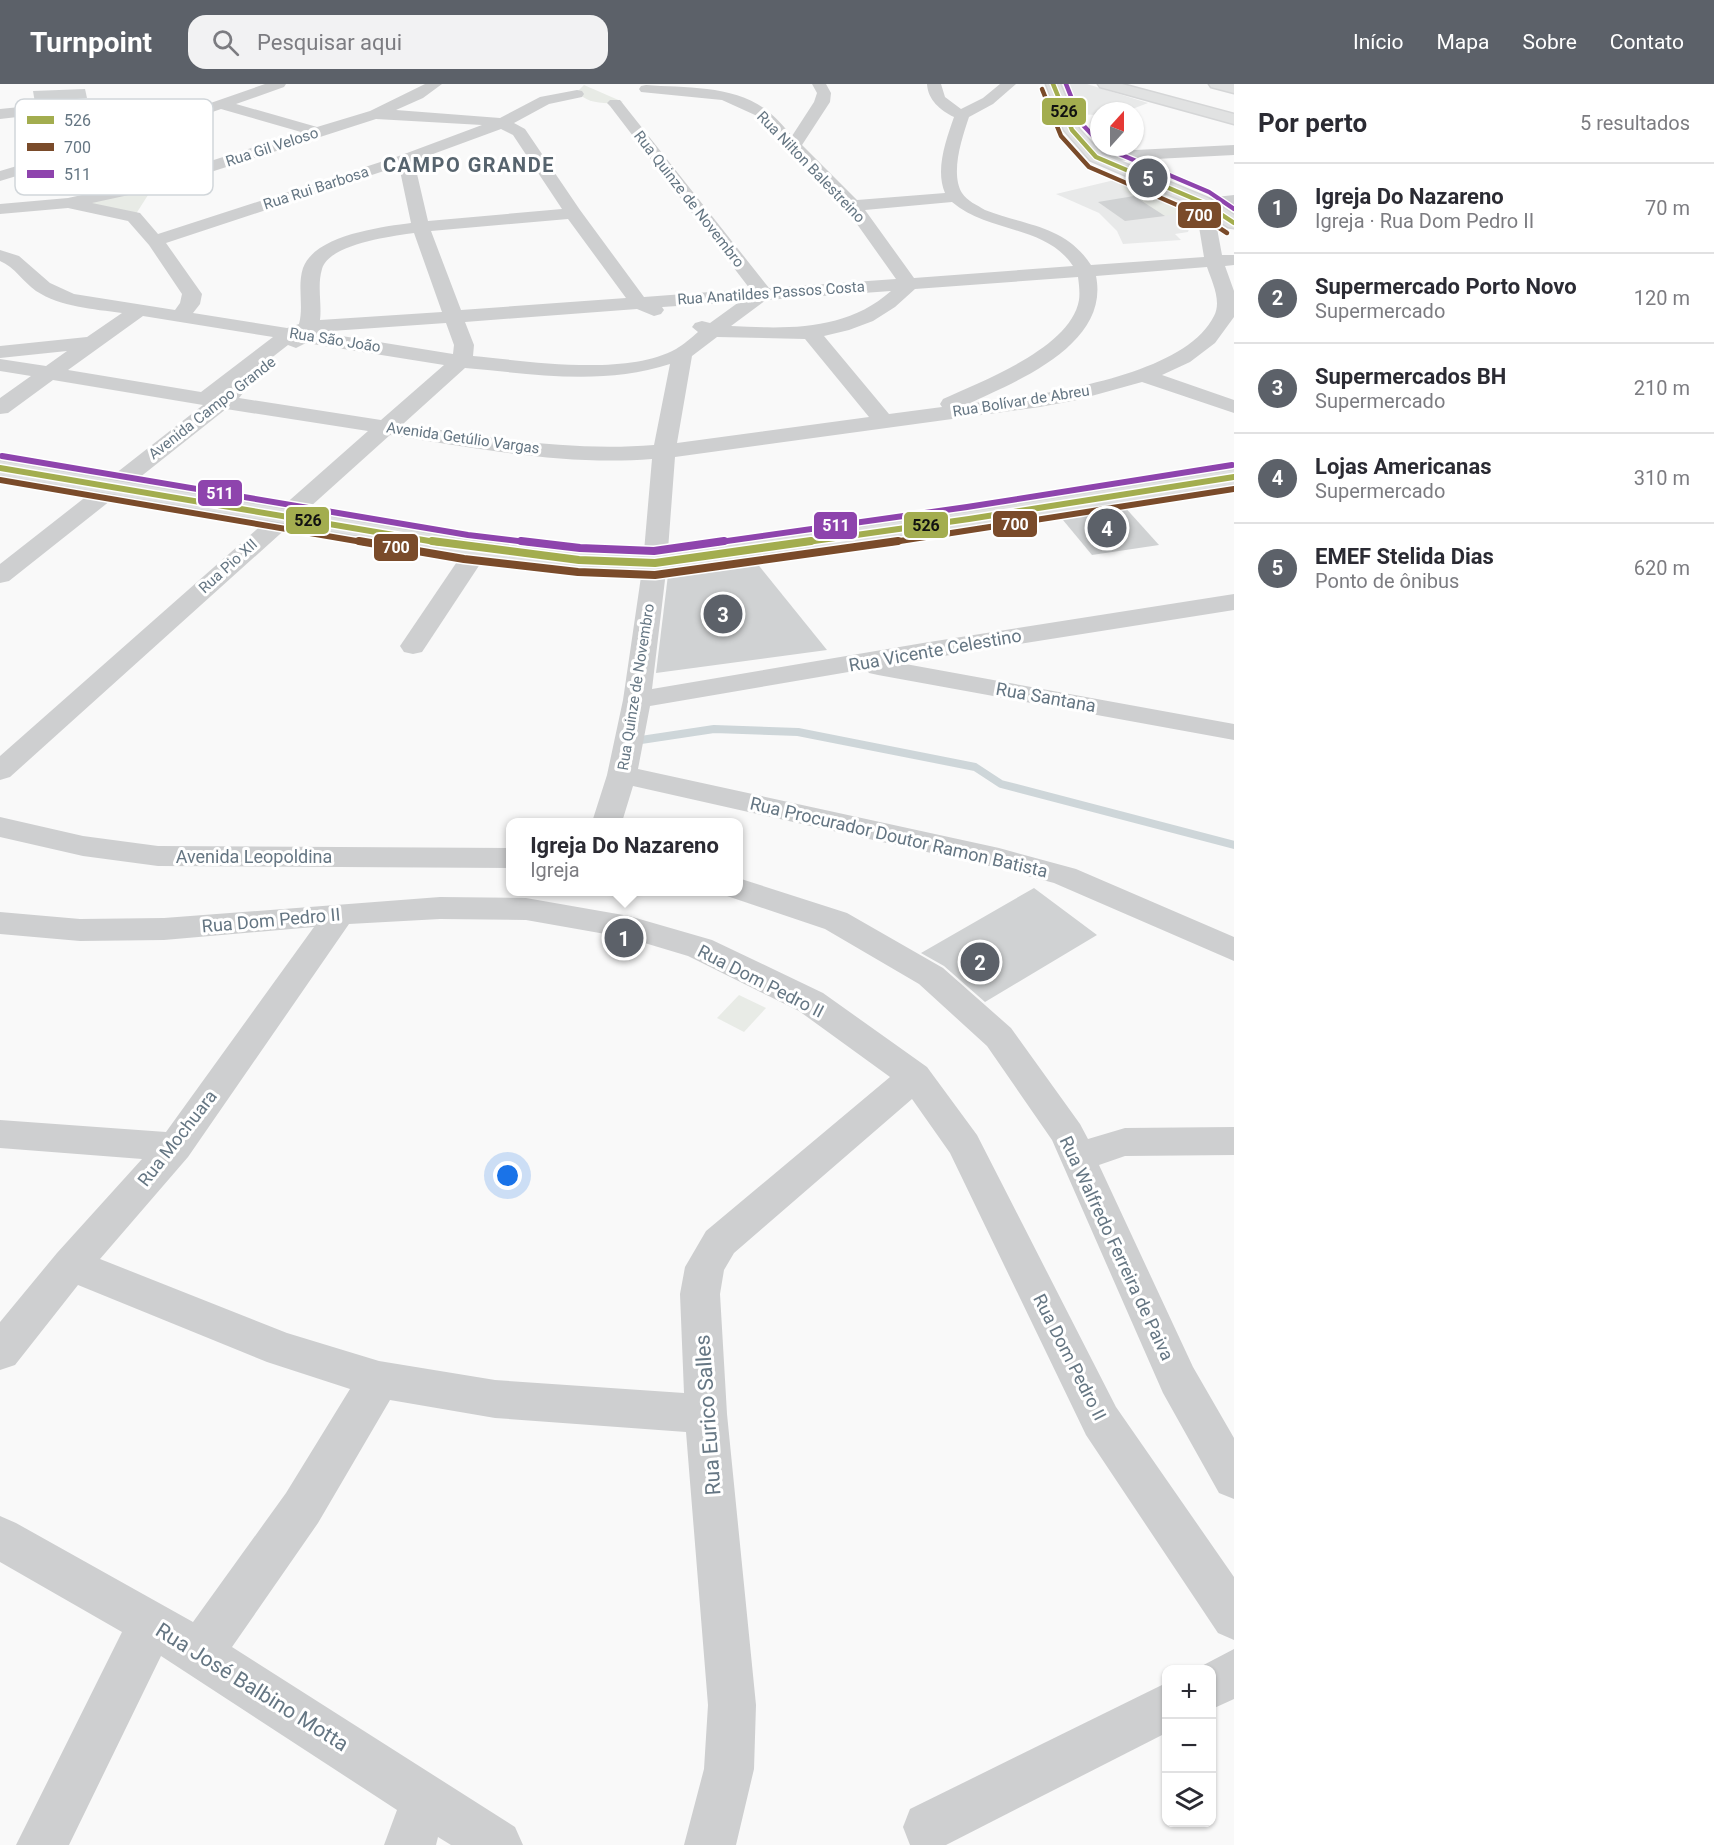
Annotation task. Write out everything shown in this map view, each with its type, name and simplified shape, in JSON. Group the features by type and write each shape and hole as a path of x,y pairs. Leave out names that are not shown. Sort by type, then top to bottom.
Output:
{"main road":[{"path":"1053,84 1072,130 1096,157 1204,203 1234,223"},
{"path":"1105,84 1234,119"},
{"path":"1142,84 1234,109"},
{"path":"1216,84 1234,88"},
{"path":"1202,90 1234,98"},
{"path":"0,468 478,549 561,559 655,563 969,519 1234,477"}],"street":[{"path":"93,84 98,99"},
{"path":"213,102 279,84"},
{"name":"Rua Gil Veloso","path":"213,165 375,114 418,95 435,84"},
{"path":"794,145 822,102 824,93 819,84"},
{"path":"934,84 934,90 944,106 962,115"},
{"path":"928,415 1036,362 1073,332 1085,310 1090,286 1086,270 1060,241 972,209 956,197 950,184 953,140 962,115 988,101 1009,84"},
{"name":"Rua Nilton Balestreino","path":"642,86 723,96 752,106 768,118 853,206 909,284"},
{"name":"Rua Rui Barbosa","path":"155,241 405,159 502,123 545,100 584,92 615,103 642,98 646,95 642,86"},
{"path":"221,100 316,132"},
{"name":"Rua Quinze de Novembro","path":"615,103 763,293"},
{"path":"0,114 15,112"},
{"path":"375,114 502,123 519,132 573,213 638,302 670,317 712,331 774,334 810,333 836,328 879,312 909,284"},
{"path":"1096,157 1234,150"},
{"path":"405,159 421,226 464,345 464,353 460,360"},
{"path":"0,176 15,170"},
{"name":"Rua Gil Veloso","path":"68,203 105,195"},
{"path":"134,217 148,195"},
{"path":"853,206 956,197"},
{"path":"1204,203 1234,200"},
{"path":"0,209 68,203 134,217 155,241 192,294 190,304 181,316"},
{"name":"Rua Bolívar de Abreu","path":"928,415 1044,401 1093,391 1142,375 1186,355 1214,334 1226,312 1224,260 1204,203"},
{"path":"301,332 312,311 312,269 319,257 335,246 421,226 573,213"},
{"name":"Rua São João","path":"0,255 13,260 43,287 69,299 301,332 460,360 576,372 644,366 682,354"},
{"name":"Rua Anatildes Passos Costa","path":"301,332 638,302 1224,260"},
{"path":"682,354 763,293"},
{"path":"0,408 139,310"},
{"name":"Avenida Campo Grande","path":"0,557 102,486 301,332"},
{"path":"810,333 885,423"},
{"path":"0,352 92,343"},
{"name":"Rua Quinze de Novembro","path":"608,818 622,775 637,700 655,563 664,452 682,354"},
{"name":"Rua Pio XII","path":"0,771 460,360"},
{"name":"Avenida Getúlio Vargas","path":"0,365 386,428 530,448 608,454 664,452 885,423 928,415"},
{"path":"1142,375 1234,407"},
{"name":"Avenida Campo Grande","path":"0,576 102,486"},
{"path":"413,645 478,549"},
{"name":"Rua Vicente Celestino","path":"637,700 1234,603"},
{"name":"Rua Santana","path":"858,663 1234,732"},
{"name":"Rua Procurador Doutor Ramon Batista","path":"622,775 999,858 1065,876 1234,950"},
{"name":"Avenida Leopoldina","path":"0,827 82,846 158,855 506,858"},
{"name":"Rua Walfredo Ferreira de Paiva","path":"743,890 836,921 931,976 999,1037 1067,1134 1178,1380 1234,1479"},
{"name":"Rua Dom Pedro II","path":"0,923 80,930 164,929 440,908 526,909 629,927 700,948 812,1002 915,1076 964,1145 1101,1421 1234,1617"},
{"name":"Rua Mochuara","path":"0,1352 71,1265 175,1147 340,914"},
{"name":"Rua Eurico Salles","path":"710,1845 729,1769 732,1705 706,1414 700,1294 705,1267 720,1242 915,1076"},
{"path":"0,1134 175,1147"},
{"path":"1077,1157 1125,1142 1234,1141"},
{"path":"71,1265 282,1349 379,1380 495,1399 706,1414"},
{"path":"199,1653 302,1508 379,1380"},
{"name":"Rua José Balbino Motta","path":"0,1538 152,1623 497,1845"},
{"path":"42,1845 152,1623"},
{"path":"1216,1682 1234,1673"},
{"path":"928,1827 1162,1710"},
{"path":"410,1845 426,1798"}],"shaded area":[{"path":"1058,84 1087,84 1148,103 1090,102 1090,115 1069,114"},
{"path":"584,85 623,102 605,103 586,99 578,91"},
{"path":"1127,177 1170,195 1183,204 1189,229 1188,232 1175,234 1181,240 1123,244 1117,231 1099,213 1056,194"},
{"path":"1142,183 1173,197 1185,212 1164,216 1119,187"},
{"path":"105,195 148,195 134,217 68,203"},
{"path":"739,995 766,1008 744,1032 717,1018"}],"building":[{"path":"85,89 87,98 34,99 33,91"},
{"path":"1134,196 1165,216 1125,221 1098,202"},
{"path":"1122,504 1159,545 1092,555 1058,514"},
{"path":"756,562 827,650 656,673 668,575"},
{"path":"1034,888 1097,935 985,1002 944,966 921,953"}],"waterway":[{"path":"641,740 714,729 798,732 975,767 1001,784 1234,845"}],"transit line":[{"name":"526","path":"1053,84 1072,130 1096,157 1204,203 1234,223"},
{"name":"511","path":"1066,84 1082,124 1090,132"},
{"name":"700","path":"1042,89 1061,136 1089,167 1198,214 1227,233"},
{"name":"511","path":"1124,156 1209,192 1234,209"},
{"name":"511","path":"2,456 468,535 580,548 654,551 967,507 1232,465"},
{"name":"526","path":"0,468 466,547 579,560 655,563 969,519 1234,477"},
{"name":"700","path":"0,480 464,559 578,572 655,575 971,531 1234,489"}],"place":[{"name":"EMEF Stelida Dias","path":"1148,178"},
{"name":"Lojas Americanas","path":"1107,528"},
{"name":"Supermercados BH","path":"723,614"},
{"name":"Igreja Do Nazareno","path":"624,938"},
{"name":"Supermercado Porto Novo","path":"980,962"}],"district":[{"name":"CAMPO GRANDE","path":"469,165"}]}
